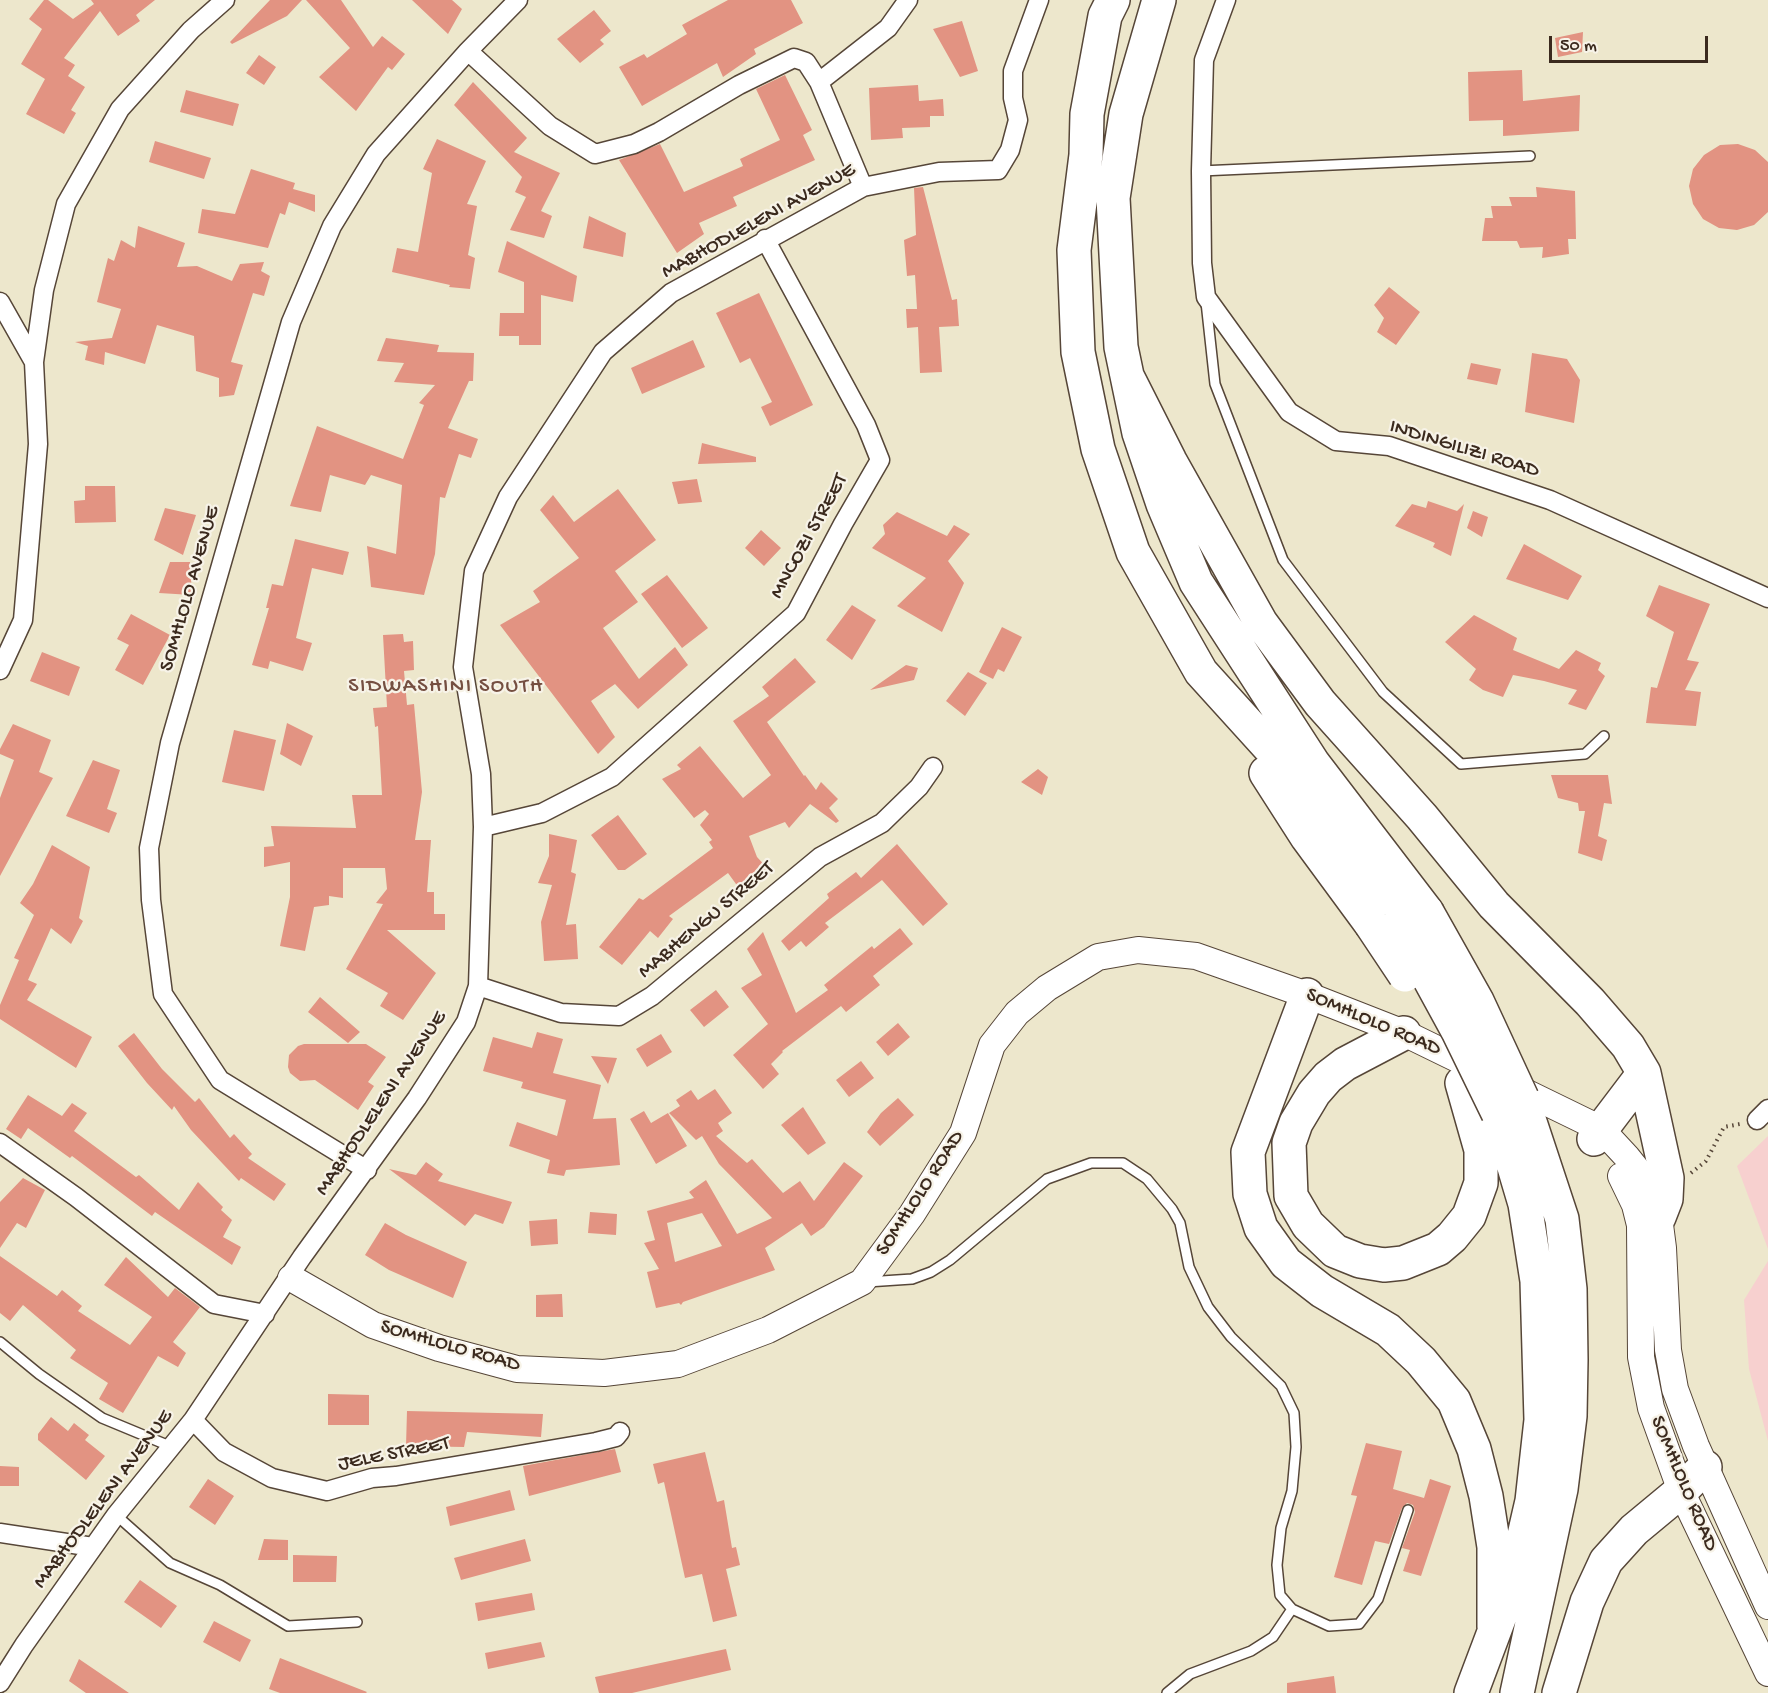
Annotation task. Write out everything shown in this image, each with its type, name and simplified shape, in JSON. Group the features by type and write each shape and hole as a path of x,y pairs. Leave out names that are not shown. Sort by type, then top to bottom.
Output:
{"highway":[{"path":"1113,0 1105,16 1087,114 1086,155 1074,250 1078,352 1098,449 1133,552 1201,672 1288,768 1399,920 1477,1001 1510,1106 1562,1219 1570,1289 1570,1416 1562,1489 1516,1693"},
{"path":"1159,0 1126,114 1113,198 1121,347 1139,433 1152,473 1196,582 1313,763 1399,920 1395,956 1462,1083 1481,1150 1481,1183 1470,1216 1438,1249 1403,1263 1384,1265 1368,1263 1335,1251 1308,1225 1291,1196 1289,1143 1296,1123 1328,1077 1345,1064 1404,1034"},
{"path":"1128,378 1170,461 1261,624 1320,704 1422,817 1494,905 1590,1002 1628,1046 1644,1073 1667,1178 1666,1199 1659,1217"},
{"path":"1307,995 1248,1152 1250,1194 1261,1228 1286,1263 1322,1291 1388,1330 1421,1361 1454,1401 1474,1449 1486,1496 1494,1547 1494,1627"},
{"path":"1592,1129 1644,1073"},
{"path":"1471,1693 1517,1568 1532,1501 1541,1420 1538,1281 1510,1106"},
{"path":"1559,1693 1587,1602 1606,1561 1634,1530 1681,1491 1705,1467"}],"main road":[{"name":"SOMHLOLO ROAD","path":"291,1278 373,1325 439,1348 517,1369 604,1373 678,1364 768,1330 862,1282 912,1214 963,1133 992,1045 1017,1013 1047,988 1098,957 1138,950 1196,956 1307,995 1404,1034 1592,1129 1639,1172 1659,1217 1670,1368 1675,1389 1705,1467 1768,1606"},
{"name":"SOMHLOLO ROAD","path":"1592,1129 1627,1186 1640,1225 1641,1357 1645,1383 1660,1436 1681,1491 1768,1673"}],"street":[{"path":"0,670 23,620 38,444 34,362 44,290 66,204 120,109 191,30 225,0"},
{"name":"SOMHLOLO AVENUE","path":"367,1170 220,1080 163,993 151,900 149,848 170,743 291,322 332,226 376,153 468,51 518,0"},
{"path":"819,82 888,28 908,0"},
{"name":"MABHODLELENI AVENUE","path":"0,1683 24,1645 116,1515 193,1420 291,1278 302,1257 367,1170 466,1022 478,986 483,827 481,774 463,667 474,570 508,497 603,352 671,293 765,239 863,187 939,172 999,170 1011,150 1018,120 1013,98 1013,71 1039,0"},
{"name":"INDINGILIZI ROAD","path":"1226,0 1204,60 1201,171 1202,263 1206,297 1289,412 1336,441 1389,446 1550,500 1768,598"},
{"path":"468,51 550,126 596,154 634,144 659,132 739,85 794,58 806,62 819,82 863,187"},
{"name":"MNCOZI STREET","path":"483,827 542,813 612,777 796,613 880,460 866,425 765,239"},
{"path":"0,302 34,362"},
{"name":"MABHENGU STREET","path":"478,986 561,1013 619,1016 652,996 820,857 882,823 919,787 933,767"},
{"path":"0,1143 76,1197 214,1304 265,1314"},
{"name":"JELE STREET","path":"193,1420 224,1452 272,1478 327,1491 372,1478 396,1476 596,1442 616,1437 620,1432"},
{"path":"0,1533 93,1547"}],"lane":[{"path":"1201,171 1530,156"},
{"path":"1206,297 1215,384 1283,560 1383,692 1461,764 1585,754 1604,736"},
{"path":"862,1282 912,1279 932,1272 950,1260 1047,1179 1091,1163 1123,1163 1147,1179 1172,1209 1180,1222 1189,1267 1208,1307 1232,1336 1281,1386 1294,1413 1296,1447 1292,1491 1281,1528 1277,1565 1280,1595 1292,1609 1329,1626 1359,1624 1378,1599 1408,1510"},
{"path":"0,1342 39,1374 102,1418 172,1447"},
{"path":"116,1515 170,1563 220,1585 288,1626 357,1622"},
{"path":"1167,1693 1190,1674 1251,1651 1273,1637 1292,1609"}],"path":[{"path":"1667,1178 1696,1171 1706,1161 1724,1127 1762,1115"}],"shaded area":[{"path":"1768,1136 1768,1249 1737,1166"},
{"path":"1768,1261 1768,1441 1749,1369 1744,1300"}],"building":[{"path":"44,0 48,0 73,19 94,4 91,0 155,0 136,15 140,21 118,36 100,11 64,58 75,65 68,76 85,87 71,110 76,113 64,134 26,114 45,79 21,64 42,29 29,19"},
{"path":"270,0 302,0 287,16 232,44 230,42"},
{"path":"306,0 341,0 373,47 382,36 405,54 392,70 388,67 356,111 319,77 350,48"},
{"path":"412,0 452,0 462,9 448,34"},
{"path":"728,0 791,0 803,23 754,49 756,54 723,77 717,63 642,106 619,67 644,54 647,58 687,34 682,25"},
{"path":"594,10 611,31 600,40 604,44 580,63 557,39"},
{"path":"962,21 978,71 960,77 933,29"},
{"path":"1583,32 1582,52 1558,57 1555,38"},
{"path":"259,55 276,67 264,85 246,73"},
{"path":"1522,70 1523,101 1580,95 1579,131 1503,136 1503,120 1469,121 1468,72"},
{"path":"785,75 812,130 803,135 815,160 733,197 737,206 699,223 704,234 677,253 619,160 660,144 684,192 743,166 740,159 780,140 756,89"},
{"path":"473,82 527,138 514,152 560,173 541,211 552,216 544,238 510,230 526,197 515,192 522,177 454,105"},
{"path":"918,85 919,101 943,99 944,116 930,116 930,127 902,128 903,138 871,140 869,88"},
{"path":"186,90 239,104 233,126 180,112"},
{"path":"437,139 486,161 467,204 477,206 468,255 475,258 470,289 449,287 450,285 392,272 397,248 418,252 432,173 423,169"},
{"path":"155,141 211,158 204,179 149,162"},
{"path":"1738,144 1755,150 1768,162 1768,212 1754,225 1737,230 1719,228 1703,219 1693,204 1689,186 1693,169 1704,155 1720,145"},
{"path":"251,169 295,183 293,189 315,195 315,212 289,202 285,215 280,213 268,248 198,233 202,209 235,214"},
{"path":"923,187 952,300 957,299 959,326 939,327 942,372 920,373 918,327 907,328 906,309 917,309 915,275 907,276 904,240 916,235 914,188"},
{"path":"1536,187 1575,191 1576,239 1568,239 1569,254 1542,258 1543,247 1520,248 1517,241 1482,241 1485,218 1493,218 1491,206 1512,206 1509,197 1537,197"},
{"path":"589,216 626,233 623,257 583,248"},
{"path":"138,226 185,243 177,267 197,266 232,281 240,264 264,262 261,271 270,276 264,296 253,293 231,362 243,365 234,395 219,397 219,378 196,371 194,336 157,325 145,364 105,352 104,365 85,360 88,346 75,342 112,338 121,309 97,302 108,258 114,261 121,240 135,248"},
{"path":"507,241 577,276 573,302 541,295 541,345 519,345 519,336 499,336 500,313 524,313 524,282 498,272"},
{"path":"1389,287 1420,312 1396,345 1377,332 1384,318 1374,305"},
{"path":"759,293 813,405 770,426 761,407 772,402 750,358 740,363 716,313"},
{"path":"386,338 439,345 437,352 474,353 473,381 469,381 448,428 478,439 471,458 459,454 445,498 440,497 435,554 424,595 371,587 367,546 396,554 402,485 371,475 365,485 330,475 321,512 290,506 317,426 403,459 424,405 419,403 435,385 394,382 404,363 377,361"},
{"path":"693,340 705,367 642,394 631,368"},
{"path":"1532,353 1567,359 1580,380 1574,423 1525,412"},
{"path":"1471,363 1501,369 1497,385 1467,379"},
{"path":"702,443 756,457 756,462 698,464"},
{"path":"697,479 702,502 678,504 672,482"},
{"path":"85,486 115,486 116,522 75,523 74,501 85,500"},
{"path":"618,489 656,540 615,571 638,602 603,628 639,679 675,647 688,665 638,709 615,684 591,701 615,737 598,754 500,625 540,602 533,591 579,558 540,510 553,495 574,522"},
{"path":"1428,501 1457,511 1464,504 1451,556 1433,547 1435,543 1395,526 1412,504 1426,508"},
{"path":"165,508 196,515 183,555 154,540"},
{"path":"1473,511 1488,517 1482,537 1467,528"},
{"path":"897,512 947,536 954,525 970,534 948,561 964,583 942,632 897,606 926,578 872,548 885,534 883,525"},
{"path":"761,530 781,548 764,566 745,548"},
{"path":"295,539 349,552 343,575 312,568 296,638 312,643 303,671 270,661 268,669 252,665 269,608 266,608 272,584 283,586"},
{"path":"1524,544 1582,576 1568,600 1506,579"},
{"path":"170,562 190,562 192,595 159,593"},
{"path":"667,575 708,628 682,648 641,594"},
{"path":"1659,585 1710,604 1687,660 1699,662 1685,690 1701,692 1696,726 1646,723 1651,687 1657,688 1674,632 1646,616"},
{"path":"852,605 876,620 852,660 826,640"},
{"path":"131,614 170,635 143,685 115,670 129,645 117,639"},
{"path":"1474,615 1517,638 1513,650 1559,669 1576,650 1601,663 1598,670 1605,676 1586,710 1568,704 1577,690 1544,681 1513,675 1503,697 1483,690 1469,680 1476,669 1445,642"},
{"path":"1002,627 1022,637 1004,672 998,669 993,679 979,672"},
{"path":"403,634 404,642 413,641 414,670 404,671 407,705 414,704 422,792 415,840 431,840 427,892 434,892 434,914 445,914 445,930 387,930 436,973 403,1020 380,1006 388,993 346,969 383,904 376,903 387,889 385,868 343,868 343,898 329,896 329,905 314,907 305,951 280,946 290,897 290,862 264,867 264,847 274,846 271,826 356,828 352,795 382,795 378,726 375,727 373,708 387,707 383,635"},
{"path":"42,652 80,667 69,696 30,681"},
{"path":"795,658 816,682 767,722 816,790 821,782 838,799 829,808 839,821 836,823 810,804 789,828 785,822 749,836 757,857 771,872 744,895 728,873 669,916 673,919 658,938 650,931 622,965 599,947 639,898 643,900 713,848 709,842 712,840 700,825 709,814 705,810 694,818 662,779 681,769 677,765 700,746 743,798 771,775 733,721 769,696 762,687"},
{"path":"906,665 918,668 914,680 870,690"},
{"path":"968,672 987,683 965,716 946,701"},
{"path":"287,723 313,736 301,766 280,754"},
{"path":"13,724 51,740 39,772 53,778 0,876 0,798 14,760 0,754 0,749"},
{"path":"234,730 276,740 264,791 222,782"},
{"path":"93,760 120,770 107,809 117,813 109,833 66,816"},
{"path":"1038,769 1048,777 1042,795 1021,782"},
{"path":"1551,775 1608,775 1612,804 1604,803 1598,836 1607,840 1602,861 1578,853 1585,811 1579,811 1578,803 1558,798"},
{"path":"618,815 647,854 625,870 618,870 591,835"},
{"path":"549,834 577,840 571,872 576,874 566,925 576,924 578,959 544,961 541,922 552,885 538,883 549,856"},
{"path":"897,844 948,904 923,926 882,880 825,923 829,927 806,947 801,941 789,951 781,941 829,898 827,894 856,872 861,878"},
{"path":"52,845 90,867 79,918 83,921 71,944 51,928 28,980 37,984 27,1000 92,1037 76,1068 0,1019 0,1005 19,960 14,958 34,915 20,903 33,884"},
{"path":"900,928 913,944 873,976 880,985 846,1012 841,1006 782,1051 771,1064 779,1074 763,1089 733,1055 768,1024 741,988 762,975 747,949 763,932 796,1013 828,990 824,985 872,946 874,949"},
{"path":"716,990 729,1007 704,1027 690,1010"},
{"path":"320,997 360,1032 348,1043 308,1012"},
{"path":"898,1023 910,1037 888,1056 876,1042"},
{"path":"537,1032 563,1039 553,1073 601,1085 593,1119 616,1118 620,1165 566,1170 564,1176 547,1173 550,1160 509,1146 517,1122 557,1136 566,1100 521,1088 523,1082 483,1071 493,1037 532,1048"},
{"path":"134,1033 162,1069 195,1102 199,1098 230,1138 234,1134 252,1154 248,1158 286,1184 274,1201 241,1178 239,1181 191,1130 174,1106 172,1110 147,1083 118,1046"},
{"path":"661,1034 672,1052 647,1067 636,1049"},
{"path":"304,1044 366,1044 386,1057 368,1082 374,1086 358,1110 315,1080 300,1081 290,1073 289,1055 298,1046"},
{"path":"591,1056 617,1058 608,1084"},
{"path":"861,1061 874,1078 849,1097 836,1080"},
{"path":"715,1089 732,1113 718,1123 723,1131 716,1136 747,1163 752,1159 783,1193 800,1181 814,1201 844,1162 863,1176 824,1227 811,1236 802,1223 765,1248 775,1270 683,1302 681,1305 679,1303 656,1308 647,1272 659,1269 644,1243 655,1240 647,1211 694,1198 689,1192 706,1180 737,1234 772,1218 719,1164 702,1136 696,1140 669,1113 680,1106 676,1100 691,1090 698,1100","holes":["702,1213 722,1246 675,1262 667,1223"]},
{"path":"28,1095 62,1116 72,1103 87,1113 74,1131 136,1177 139,1175 179,1210 198,1182 223,1207 221,1210 232,1220 223,1237 241,1247 232,1265 155,1212 152,1216 72,1156 70,1158 28,1128 21,1139 6,1129"},
{"path":"898,1098 914,1115 880,1146 867,1132 881,1113"},
{"path":"803,1107 826,1143 808,1155 781,1125"},
{"path":"644,1111 651,1123 668,1113 687,1146 656,1164 630,1119"},
{"path":"426,1162 443,1174 438,1181 512,1202 503,1224 475,1214 465,1226 389,1169 416,1175"},
{"path":"23,1178 45,1190 26,1228 17,1223 0,1248 0,1202"},
{"path":"590,1212 617,1214 616,1235 588,1233"},
{"path":"557,1219 558,1244 531,1246 529,1221"},
{"path":"385,1223 406,1235 467,1262 453,1298 389,1270 365,1255"},
{"path":"0,1256 57,1296 62,1290 82,1306 78,1311 130,1345 152,1317 104,1285 126,1257 168,1297 175,1288 200,1307 173,1342 186,1353 178,1367 158,1356 123,1413 99,1399 108,1383 70,1358 76,1350 23,1305 10,1321 0,1313"},
{"path":"562,1294 563,1317 536,1317 536,1295"},
{"path":"328,1394 369,1395 369,1425 328,1425"},
{"path":"407,1411 543,1414 541,1437 467,1432 464,1447 406,1446"},
{"path":"51,1417 68,1431 74,1423 89,1435 85,1440 105,1456 86,1480 38,1440 38,1434"},
{"path":"1366,1443 1402,1451 1393,1489 1424,1498 1430,1479 1451,1486 1421,1576 1403,1571 1410,1550 1402,1548 1415,1512 1413,1505 1407,1503 1402,1508 1389,1544 1375,1541 1362,1585 1334,1577 1357,1496 1351,1495"},
{"path":"615,1449 621,1472 529,1496 523,1466"},
{"path":"705,1452 717,1502 724,1500 732,1548 736,1547 740,1565 726,1569 737,1616 713,1622 702,1574 685,1578 664,1482 658,1484 653,1464"},
{"path":"0,1466 19,1467 19,1486 0,1486"},
{"path":"208,1479 234,1496 215,1525 189,1507"},
{"path":"510,1490 515,1510 450,1526 446,1507"},
{"path":"264,1539 288,1540 288,1560 258,1560"},
{"path":"525,1539 531,1561 461,1580 454,1558"},
{"path":"293,1555 337,1556 336,1582 293,1582"},
{"path":"140,1580 177,1606 161,1628 124,1602"},
{"path":"532,1593 535,1610 478,1621 475,1603"},
{"path":"214,1621 251,1640 240,1662 203,1642"},
{"path":"541,1642 545,1657 488,1669 485,1653"},
{"path":"726,1649 731,1670 632,1693 599,1693 595,1677"},
{"path":"280,1658 367,1692 280,1693 269,1689"},
{"path":"79,1659 129,1693 86,1693 69,1681"},
{"path":"1334,1676 1336,1693 1287,1693 1287,1683"}],"district":[{"name":"SIDWASHINI SOUTH","path":"446,688"}]}
